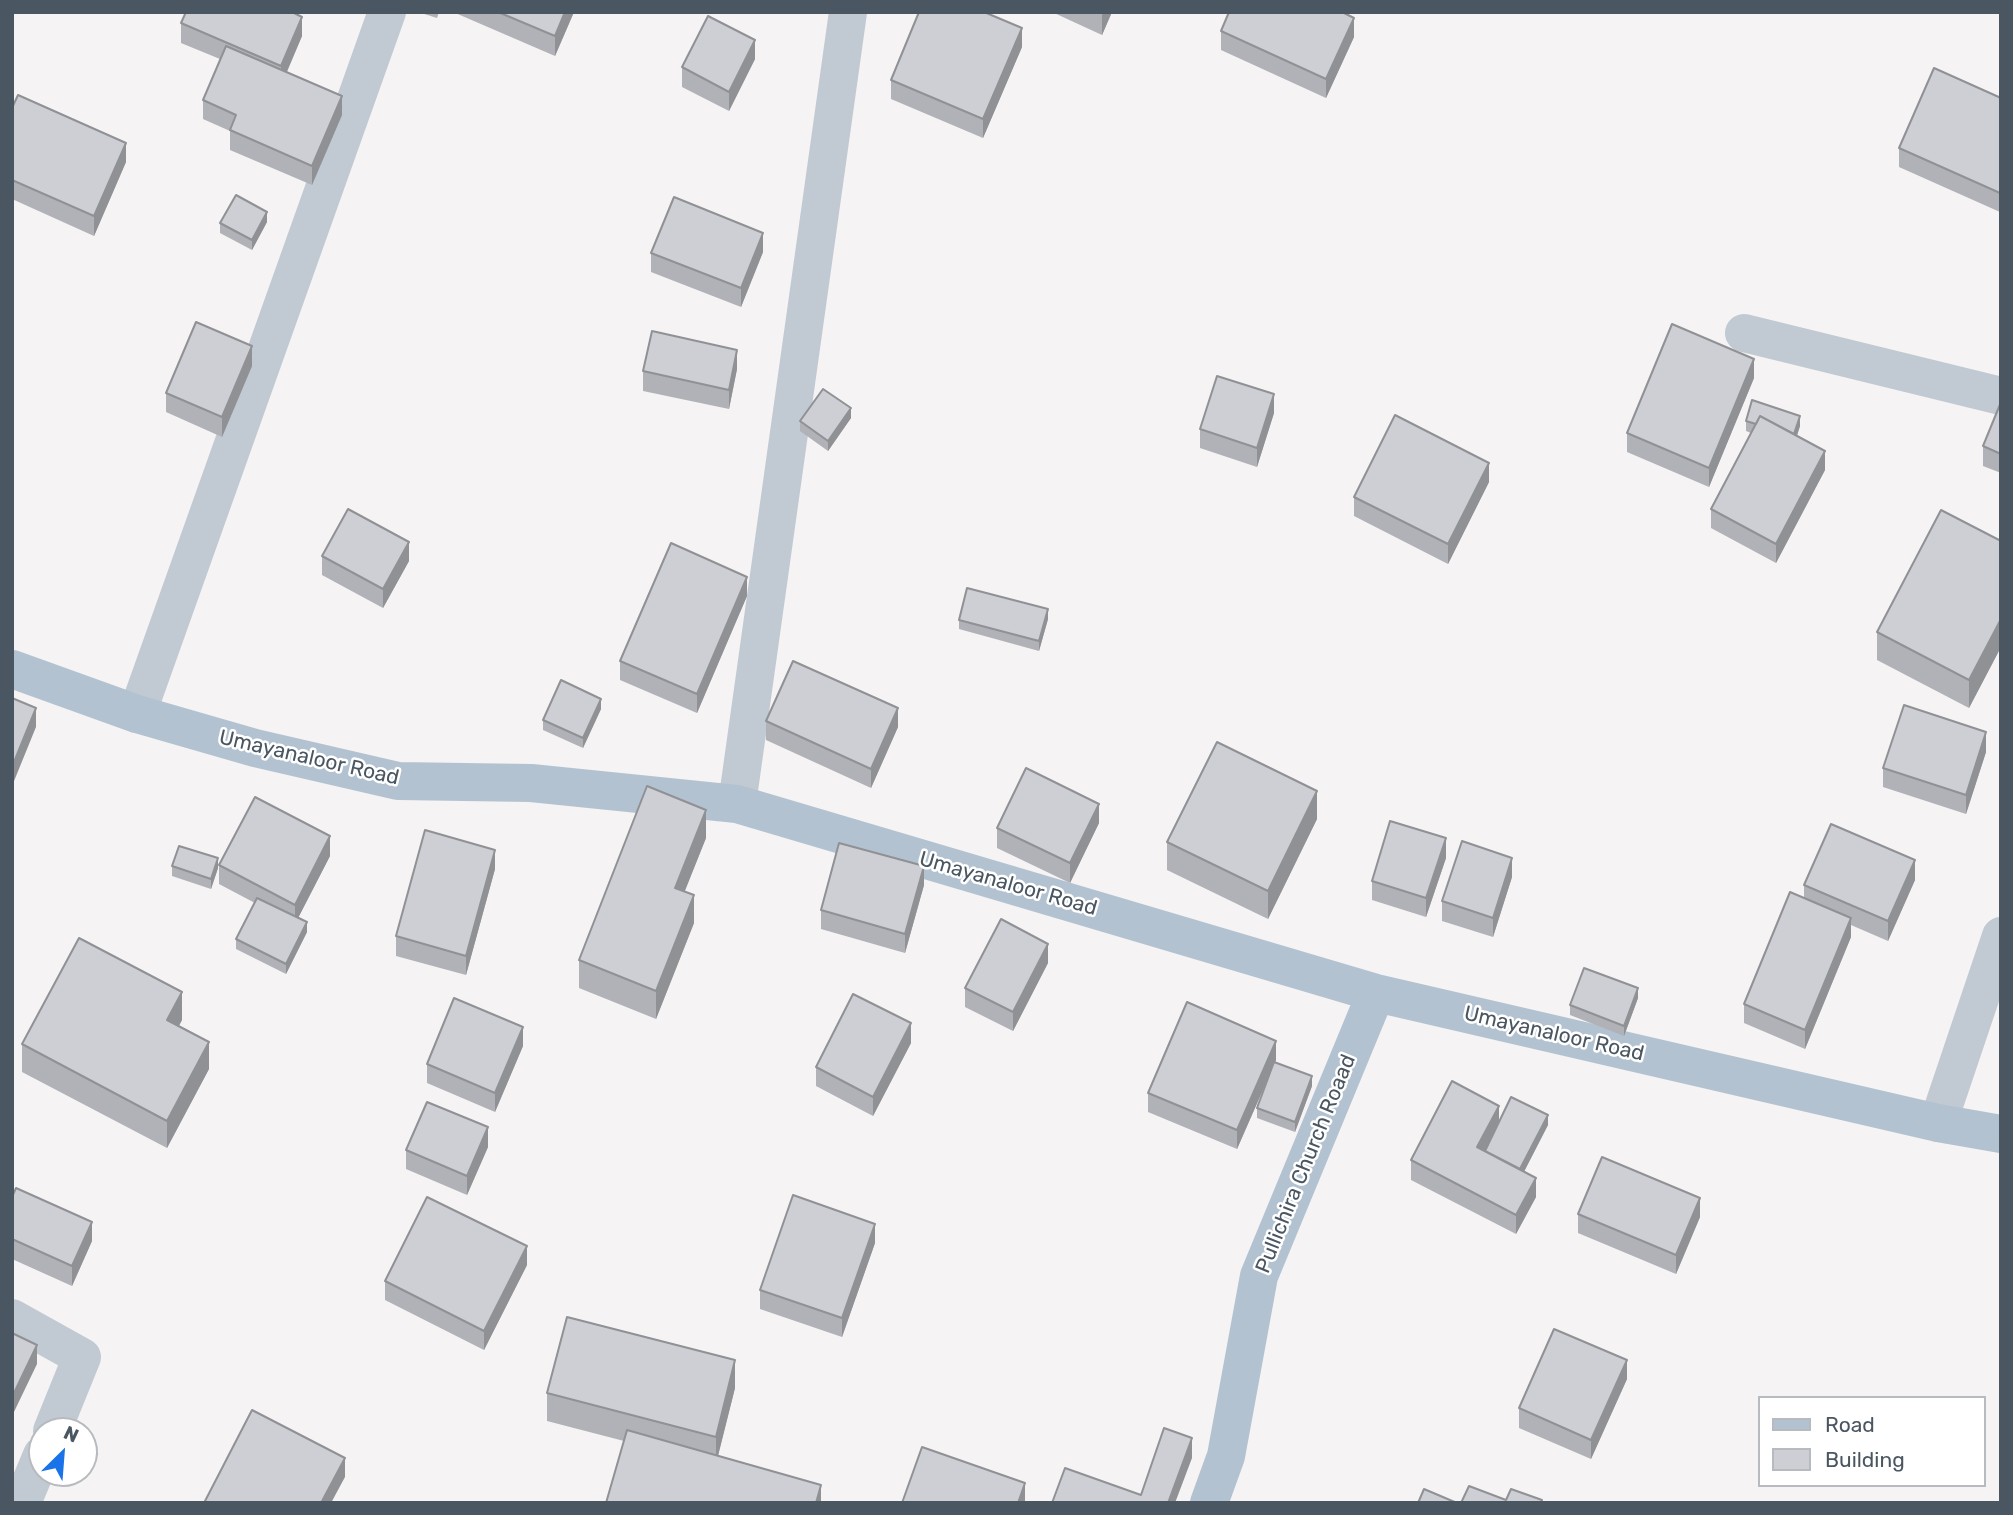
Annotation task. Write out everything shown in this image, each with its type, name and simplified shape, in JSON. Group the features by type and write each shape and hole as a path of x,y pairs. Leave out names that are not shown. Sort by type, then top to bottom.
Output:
{"main road":[{"name":"Umayanaloor Road","path":"12,669 137,715 255,748 398,782 531,783 737,804 1376,993 1938,1123 2001,1134"},
{"name":"Pullichira Church Roaad","path":"1209,1503 1226,1456 1259,1276 1376,993"}],"street":[{"path":"137,715 387,12"},
{"path":"737,804 848,12"},
{"path":"1744,333 2001,396"},
{"path":"1938,1123 2001,936"},
{"path":"12,1318 82,1357 58,1417"}],"building":[{"path":"186,12 292,12 302,17 281,66 181,23"},
{"path":"498,12 565,12 555,36"},
{"path":"919,12 984,12 1022,28 983,119 891,80"},
{"path":"1229,12 1342,12 1354,18 1326,79 1221,31"},
{"path":"708,16 755,40 729,92 682,67"},
{"path":"226,46 342,96 312,166 230,130 236,115 203,100"},
{"path":"1934,68 2001,98 2000,193 1899,148"},
{"path":"18,95 126,143 94,216 12,180 12,108"},
{"path":"236,195 267,212 252,240 220,223"},
{"path":"674,197 763,233 741,288 651,253"},
{"path":"196,322 252,346 222,417 166,393"},
{"path":"1672,324 1754,359 1709,468 1627,433"},
{"path":"652,331 737,350 729,390 643,371"},
{"path":"1217,376 1274,394 1257,448 1200,429"},
{"path":"823,389 851,408 828,441 800,421"},
{"path":"1752,400 1800,416 1794,434 1760,416 1756,424 1746,421"},
{"path":"2001,402 2001,454 1983,446"},
{"path":"1395,415 1489,463 1448,544 1354,497"},
{"path":"1760,416 1825,451 1776,544 1711,509"},
{"path":"348,509 409,542 383,589 322,556"},
{"path":"1941,510 2001,541 2001,619 1969,680 1877,632"},
{"path":"671,543 747,577 697,694 620,661"},
{"path":"967,588 1048,609 1039,641 959,620"},
{"path":"793,661 898,708 871,769 766,721"},
{"path":"561,680 601,699 583,738 543,720"},
{"path":"12,698 36,708 12,767"},
{"path":"1904,705 1986,732 1966,795 1883,768"},
{"path":"1217,742 1317,791 1268,891 1167,842"},
{"path":"1026,768 1099,804 1070,863 997,828"},
{"path":"647,786 706,810 675,888 694,895 656,991 579,960"},
{"path":"255,797 330,836 295,905 219,865"},
{"path":"1390,821 1446,838 1426,898 1372,881"},
{"path":"1831,824 1915,860 1888,921 1804,885"},
{"path":"425,830 495,850 466,956 396,936"},
{"path":"1462,841 1512,858 1493,918 1442,901"},
{"path":"839,843 924,866 905,934 821,910"},
{"path":"179,846 218,858 211,879 172,866"},
{"path":"1790,892 1851,918 1805,1030 1744,1004"},
{"path":"257,898 307,922 286,964 236,939"},
{"path":"1001,919 1048,944 1013,1012 965,988"},
{"path":"79,938 182,992 167,1020 209,1042 167,1121 22,1044"},
{"path":"1584,968 1638,988 1624,1026 1570,1005"},
{"path":"853,994 911,1023 873,1097 816,1067"},
{"path":"454,998 523,1027 495,1093 427,1064"},
{"path":"1187,1002 1276,1041 1237,1130 1148,1093"},
{"path":"1274,1062 1312,1076 1295,1122 1257,1108"},
{"path":"1452,1081 1499,1106 1477,1147 1536,1178 1516,1215 1411,1160"},
{"path":"1511,1097 1548,1115 1520,1169 1485,1151"},
{"path":"427,1102 488,1127 467,1176 406,1150"},
{"path":"1602,1157 1700,1198 1676,1255 1578,1214"},
{"path":"16,1188 92,1222 72,1266 12,1239 12,1197"},
{"path":"793,1195 875,1224 842,1318 760,1290"},
{"path":"427,1197 527,1246 484,1331 385,1281"},
{"path":"567,1317 735,1360 716,1437 547,1393"},
{"path":"1554,1329 1627,1360 1591,1440 1519,1408"},
{"path":"12,1333 37,1345 13,1395 12,1394"},
{"path":"252,1410 345,1458 321,1503 204,1503"},
{"path":"1164,1428 1192,1438 1168,1503 1052,1503 1065,1468 1141,1495"},
{"path":"627,1430 821,1485 816,1503 606,1503"},
{"path":"922,1447 1025,1483 1018,1503 902,1503"},
{"path":"1469,1486 1506,1500 1511,1489 1542,1500 1541,1503 1461,1503"},
{"path":"1424,1489 1457,1503 1418,1503"}]}
